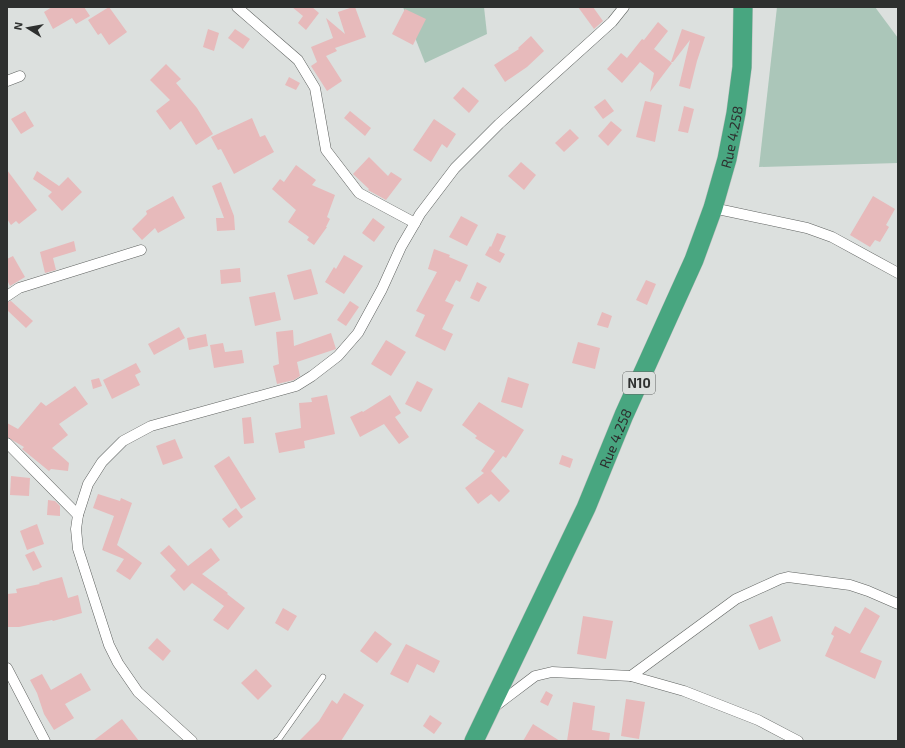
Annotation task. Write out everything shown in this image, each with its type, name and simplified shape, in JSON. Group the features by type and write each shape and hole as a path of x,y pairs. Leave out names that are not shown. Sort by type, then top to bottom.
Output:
{"highway":[{"name":"Rue 4.258","path":"474,741 586,508 624,416 694,260 713,208 727,159 736,113 742,67 743,7"}],"street":[{"path":"237,7 298,60 315,88 326,150 359,193 414,223"},
{"path":"192,741 138,692 118,663 109,645 78,549 76,529 78,515 88,484 102,462 123,441 151,426 296,386 338,356 358,333 382,289 401,247 414,223 455,168 499,124 612,22 624,7"},
{"path":"7,81 20,76"},
{"path":"713,208 807,228 832,237 898,273"},
{"path":"7,296 19,288 141,250"},
{"path":"7,443 78,515"},
{"path":"631,676 736,599 780,579 788,577 850,586 868,591 898,604"},
{"path":"7,668 45,741"},
{"path":"489,711 535,676 552,672 631,676 692,694 758,720 798,741"}],"lane":[{"path":"276,741 279,739 323,677"}],"green space":[{"path":"403,7 484,7 487,34 425,63"},
{"path":"777,7 875,7 898,38 898,163 759,167"}],"building":[{"path":"52,7 84,7 90,16 76,24 72,18 53,29 44,12"},
{"path":"109,7 127,32 109,45 101,33 98,35 88,20"},
{"path":"292,7 312,7 319,13 306,30 298,23 303,16"},
{"path":"355,7 366,37 335,48 337,51 326,56 342,81 327,91 311,66 317,62 311,47 333,38 326,18 345,34 338,12"},
{"path":"578,7 593,7 603,21 594,29"},
{"path":"405,9 426,19 413,45 392,34"},
{"path":"658,22 668,31 654,49 672,63 650,92 654,73 640,62 622,83 607,69 621,53 627,58"},
{"path":"208,29 219,33 214,51 203,47"},
{"path":"235,29 250,39 243,49 228,38"},
{"path":"682,29 705,37 690,89 679,86 690,40 673,62 671,62"},
{"path":"531,36 544,51 527,67 505,82 494,65 519,49 518,48"},
{"path":"166,64 181,79 176,83 197,108 213,134 196,145 181,121 170,130 156,111 170,100 150,80"},
{"path":"289,77 300,83 296,90 285,85"},
{"path":"463,87 479,101 469,113 453,98"},
{"path":"605,99 614,111 603,119 594,107"},
{"path":"645,101 662,105 655,142 636,137"},
{"path":"684,106 694,109 688,133 678,131"},
{"path":"25,111 34,126 21,134 11,119"},
{"path":"350,111 371,128 365,136 344,118"},
{"path":"252,118 260,137 265,135 274,152 234,174 221,149 218,150 211,137"},
{"path":"434,119 456,134 447,148 442,144 431,162 413,150"},
{"path":"611,121 622,130 608,146 598,136"},
{"path":"570,129 579,138 564,152 555,143"},
{"path":"369,157 388,176 391,172 402,179 386,200 368,190 369,189 353,174"},
{"path":"521,162 536,175 524,190 508,176"},
{"path":"296,165 316,180 312,185 335,195 327,217 330,219 327,227 314,245 307,240 309,237 288,222 296,210 272,189 280,179 284,182"},
{"path":"7,170 37,210 19,224 16,221 11,225 7,219"},
{"path":"37,171 59,186 68,177 82,192 62,211 48,196 52,192 33,179"},
{"path":"221,182 234,216 235,230 217,231 216,218 224,218 212,186"},
{"path":"173,196 185,218 158,233 155,228 142,240 132,229 147,214 146,211"},
{"path":"873,196 895,209 886,225 889,227 880,242 875,240 870,247 850,235"},
{"path":"461,216 478,225 467,246 449,237"},
{"path":"373,218 385,227 374,242 362,233"},
{"path":"497,233 506,236 499,251 505,254 500,263 485,255 490,246 491,247"},
{"path":"74,241 76,251 53,258 56,270 45,273 40,252"},
{"path":"434,249 450,255 449,257 468,265 460,282 456,280 445,301 454,305 442,329 453,334 445,351 415,336 425,315 416,311 437,272 428,269"},
{"path":"344,255 363,266 344,294 325,282 334,267 336,269"},
{"path":"13,256 25,277 10,286 7,280 7,259"},
{"path":"240,268 241,282 221,284 220,270"},
{"path":"311,269 318,294 294,300 287,275"},
{"path":"646,280 656,284 647,305 636,300"},
{"path":"477,282 487,287 479,302 470,298"},
{"path":"275,292 281,320 255,326 249,297"},
{"path":"11,301 33,321 26,328 7,310 7,302"},
{"path":"350,301 359,307 346,326 337,320"},
{"path":"602,312 612,316 608,328 597,325"},
{"path":"179,327 185,338 154,355 148,344"},
{"path":"293,330 294,346 331,333 336,349 297,362 300,376 294,380 277,384 273,366 279,364 276,332"},
{"path":"206,334 208,346 189,350 187,338"},
{"path":"386,340 406,352 391,376 371,364"},
{"path":"578,342 600,348 595,369 572,363"},
{"path":"223,343 225,352 242,350 244,363 214,368 210,345"},
{"path":"136,363 141,372 135,375 140,385 112,399 103,380"},
{"path":"508,377 529,384 522,408 501,402"},
{"path":"99,378 102,386 93,389 91,380"},
{"path":"417,381 433,389 421,412 405,404"},
{"path":"75,386 88,404 59,424 68,435 52,448 69,463 68,471 51,469 49,471 22,449 24,447 7,437 7,423 18,429 41,402 46,406"},
{"path":"327,395 335,434 304,441 305,448 279,453 275,433 301,428 299,403 312,402 311,398"},
{"path":"390,395 401,413 395,417 409,437 399,444 384,424 360,437 350,417 362,411 363,412"},
{"path":"479,402 524,430 506,458 503,456 491,471 510,491 499,502 491,494 478,504 465,488 484,473 481,471 495,451 475,438 477,436 462,425"},
{"path":"251,417 254,443 244,444 242,418"},
{"path":"175,439 183,458 163,465 156,446"},
{"path":"562,455 573,459 570,468 559,464"},
{"path":"229,456 256,499 241,509 214,466"},
{"path":"11,476 30,478 29,496 10,495"},
{"path":"98,494 120,501 121,498 132,503 117,545 142,563 130,580 116,571 124,559 102,550 114,516 93,508"},
{"path":"48,500 55,501 60,506 60,516 47,515"},
{"path":"236,508 243,517 229,528 222,519"},
{"path":"37,524 44,544 27,550 20,531"},
{"path":"169,545 188,566 211,548 220,560 202,574 228,593 227,594 245,608 228,630 213,620 224,606 192,583 184,591 170,576 176,570 160,553"},
{"path":"34,551 42,567 33,571 25,555"},
{"path":"62,577 68,598 78,595 82,613 53,621 19,627 7,627 7,594 17,593 16,589 40,584 39,583"},
{"path":"865,607 880,616 860,652 882,661 875,679 825,656 834,636 831,634 835,626 850,634"},
{"path":"283,608 297,616 288,631 275,623"},
{"path":"583,616 613,621 606,659 577,654"},
{"path":"772,616 781,641 759,650 749,625"},
{"path":"375,631 392,644 377,663 360,651"},
{"path":"157,638 171,651 163,661 148,648"},
{"path":"406,644 440,661 434,673 417,664 408,683 390,674"},
{"path":"256,669 272,686 258,700 241,683"},
{"path":"81,673 91,690 65,704 74,718 54,730 44,714 37,693 30,680 42,674 51,690"},
{"path":"546,691 553,695 548,706 540,702"},
{"path":"344,693 364,705 341,741 299,741 319,721 332,700 337,704"},
{"path":"626,699 645,702 639,739 621,736"},
{"path":"573,702 595,706 592,730 610,733 609,741 567,741"},
{"path":"430,715 442,723 434,734 423,726"},
{"path":"122,719 139,741 93,741"},
{"path":"533,724 560,741 523,741"}]}
